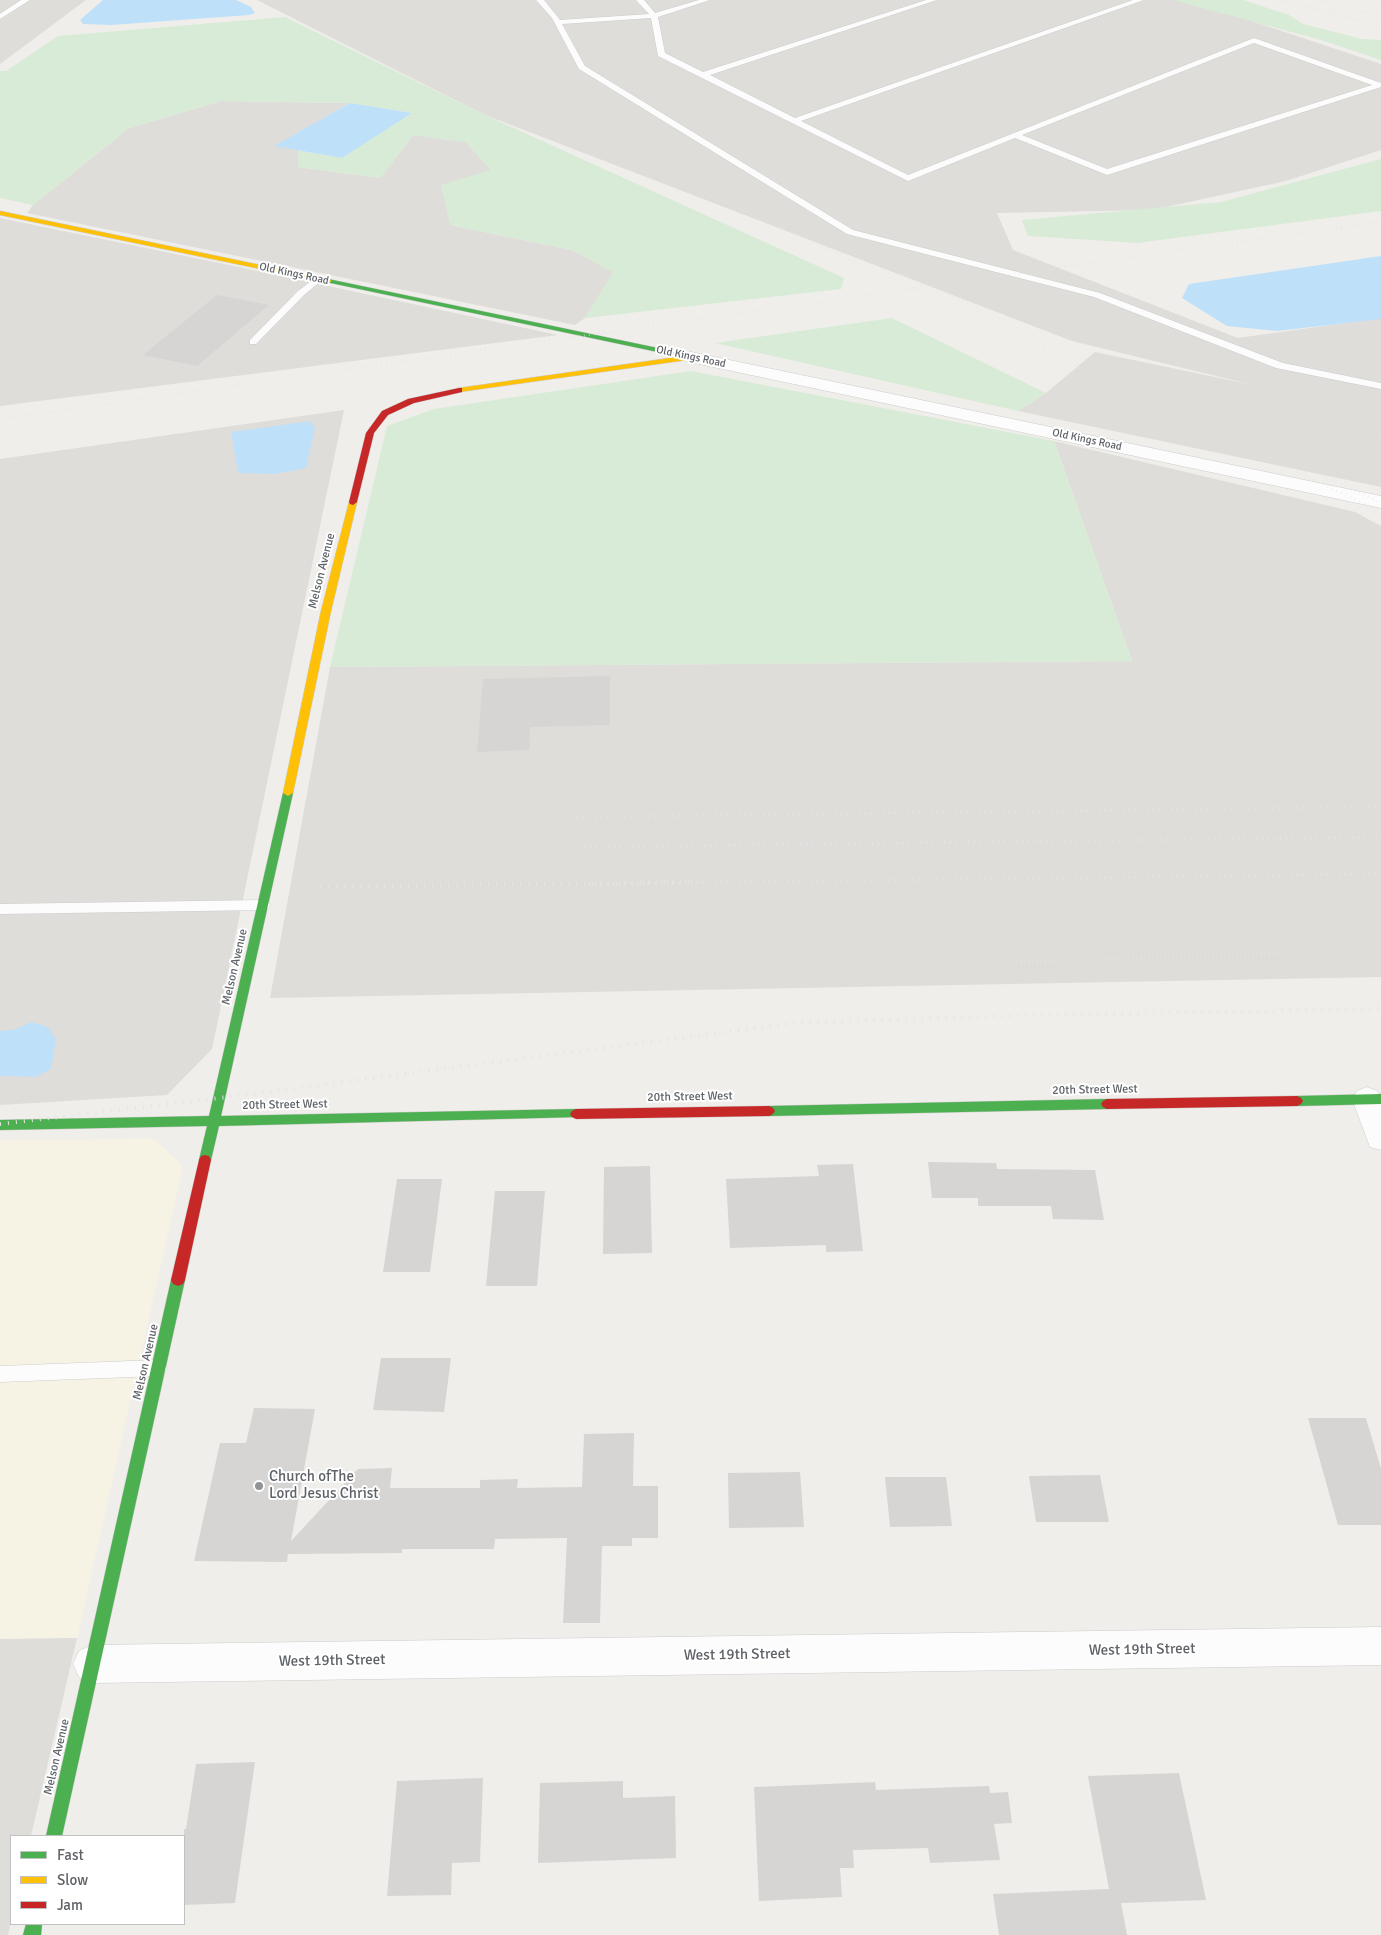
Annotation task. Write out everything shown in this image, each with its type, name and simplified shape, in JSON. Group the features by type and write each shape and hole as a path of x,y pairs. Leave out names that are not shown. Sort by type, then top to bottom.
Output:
{"street":[{"name":"Old Kings Road","path":"0,213 1381,502"},
{"name":"Melson Avenue","path":"54,1835 313,680 326,611 370,433 385,413 411,401 450,391 691,357"},
{"name":"20th Street West","path":"0,1125 1374,1099"},
{"path":"1374,1099 1381,1138"},
{"name":"West 19th Street","path":"92,1664 1381,1646"}],"lane":[{"path":"0,17 26,0"},
{"path":"540,0 558,22 582,67 850,232 1097,295 1280,366 1381,386"},
{"path":"640,0 654,16 661,54 908,178 1015,135 1254,40 1380,85 1107,172 1015,135"},
{"path":"558,22 654,16 706,0"},
{"path":"703,75 933,0"},
{"path":"794,121 1140,0"},
{"path":"253,342 301,293 318,279"},
{"path":"0,909 263,905"},
{"path":"0,1374 158,1368"}],"shaded area":[{"path":"0,0 86,0 0,64"},
{"path":"257,0 1181,0 1219,10 1381,64 1381,150 1286,181 1152,210 997,213 1013,250 1238,338 1381,318 1381,487 1018,411 1046,393 1095,352 1253,385 1072,341 485,115"},
{"path":"221,101 350,103 275,146 298,150 298,167 380,178 413,135 466,142 491,170 450,225 572,250 614,272 585,318 575,325 27,213 33,205 129,128"},
{"path":"0,218 239,267 558,335 0,406"},
{"path":"344,410 212,1049 167,1095 0,1105 0,459"},
{"path":"1054,441 1355,512 1381,526 1381,977 270,998 330,667 1132,661"},
{"path":"154,1139 183,1166 77,1638 0,1639 0,1140"},
{"path":"77,1638 31,1835 10,1835 10,1925 8,1935 0,1935 0,1639"}],"green space":[{"path":"1173,0 1243,0 1289,15 1303,24 1362,39 1381,40 1381,60 1321,40"},
{"path":"285,17 485,115 844,278 841,289 585,318 613,272 572,250 450,225 441,185 491,170 466,142 413,135 380,178 298,167 298,150 342,158 411,113 350,103 221,101 129,128 33,205 0,198 0,71 6,71 58,36"},
{"path":"1381,159 1381,211 1137,243 1028,236 1022,220 1221,202"},
{"path":"892,318 1046,393 1018,411 715,343"},
{"path":"691,371 1054,441 1132,661 330,667 387,426 434,409"}],"water":[{"path":"103,0 236,0 251,7 255,13 111,25 83,24 80,20"},
{"path":"350,103 412,113 342,158 274,146"},
{"path":"1381,256 1381,319 1277,331 1227,326 1182,298 1189,284"},
{"path":"310,421 315,428 306,468 275,474 238,473 231,432"},
{"path":"32,1022 48,1027 56,1039 51,1069 36,1077 0,1076 0,1031 13,1030"}],"building":[{"path":"217,295 269,305 197,366 143,355"},
{"path":"610,676 610,725 530,727 529,750 477,752 483,679"},
{"path":"928,1162 996,1163 997,1169 1095,1170 1104,1220 1053,1219 1051,1206 978,1206 978,1198 932,1198"},
{"path":"853,1164 863,1251 826,1252 826,1245 730,1248 726,1179 819,1176 817,1165"},
{"path":"650,1166 652,1253 603,1254 604,1167"},
{"path":"397,1179 442,1179 430,1272 383,1272"},
{"path":"495,1191 545,1191 537,1286 486,1286"},
{"path":"381,1358 451,1358 444,1412 373,1410"},
{"path":"254,1408 315,1409 291,1541 358,1469 392,1468 390,1488 480,1488 480,1480 518,1479 517,1488 582,1487 584,1434 634,1433 633,1486 658,1486 658,1538 632,1538 632,1546 602,1546 600,1623 563,1623 567,1538 495,1539 494,1549 402,1549 402,1553 288,1554 287,1562 194,1561 220,1443 246,1443"},
{"path":"1308,1418 1366,1418 1381,1469 1381,1525 1338,1525"},
{"path":"800,1472 804,1527 729,1528 728,1473"},
{"path":"1100,1475 1109,1522 1036,1522 1029,1476"},
{"path":"885,1477 946,1477 952,1526 890,1527"},
{"path":"255,1762 235,1903 185,1905 184,1829 186,1829 196,1764"},
{"path":"1179,1773 1206,1900 1121,1903 1127,1935 999,1935 993,1894 1109,1889 1088,1776"},
{"path":"483,1778 480,1862 452,1863 451,1895 387,1896 397,1781"},
{"path":"623,1781 623,1798 675,1796 676,1858 538,1863 540,1783"},
{"path":"875,1782 876,1790 989,1786 990,1793 1008,1792 1012,1823 994,1824 1000,1860 930,1863 928,1848 853,1850 854,1868 840,1868 842,1897 759,1901 754,1787"}],"railway":[{"path":"278,0 525,121 692,186 783,229"},
{"path":"1281,0 1381,26"},
{"path":"1320,0 1381,16"},
{"path":"1334,229 1381,222"},
{"path":"781,227 912,289"},
{"path":"931,286 1343,227"},
{"path":"812,234 853,250 931,286"},
{"path":"912,289 931,286"},
{"path":"931,286 1381,503"},
{"path":"0,419 912,289"},
{"path":"912,289 1381,512"},
{"path":"1151,385 1257,423 1381,462"},
{"path":"1266,400 1381,429"},
{"path":"1259,406 1381,439"},
{"path":"577,817 1381,807"},
{"path":"584,847 1381,837"},
{"path":"589,884 1381,874"},
{"path":"320,887 691,882"},
{"path":"1021,962 1381,950"},
{"path":"0,1124 219,1098 795,1023 1004,1016 1381,1009"}],"traffic: fast":[{"path":"328,281 672,353"},
{"path":"205,1160 288,793"},
{"path":"1297,1101 1381,1099"},
{"path":"769,1111 1107,1104"},
{"path":"0,1125 576,1114"},
{"path":"54,1835 178,1280"},
{"path":"32,1935 34,1925"}],"traffic: slow":[{"path":"0,213 328,281"},
{"path":"459,390 691,357"},
{"path":"288,793 326,611 353,502"}],"traffic: jam":[{"path":"353,502 370,433 385,413 411,401 459,390"},
{"path":"1107,1104 1297,1101"},
{"path":"576,1114 769,1111"},
{"path":"178,1280 205,1160"}],"place":[{"name":"Church ofThe Lord Jesus Christ","path":"259,1486"}]}
